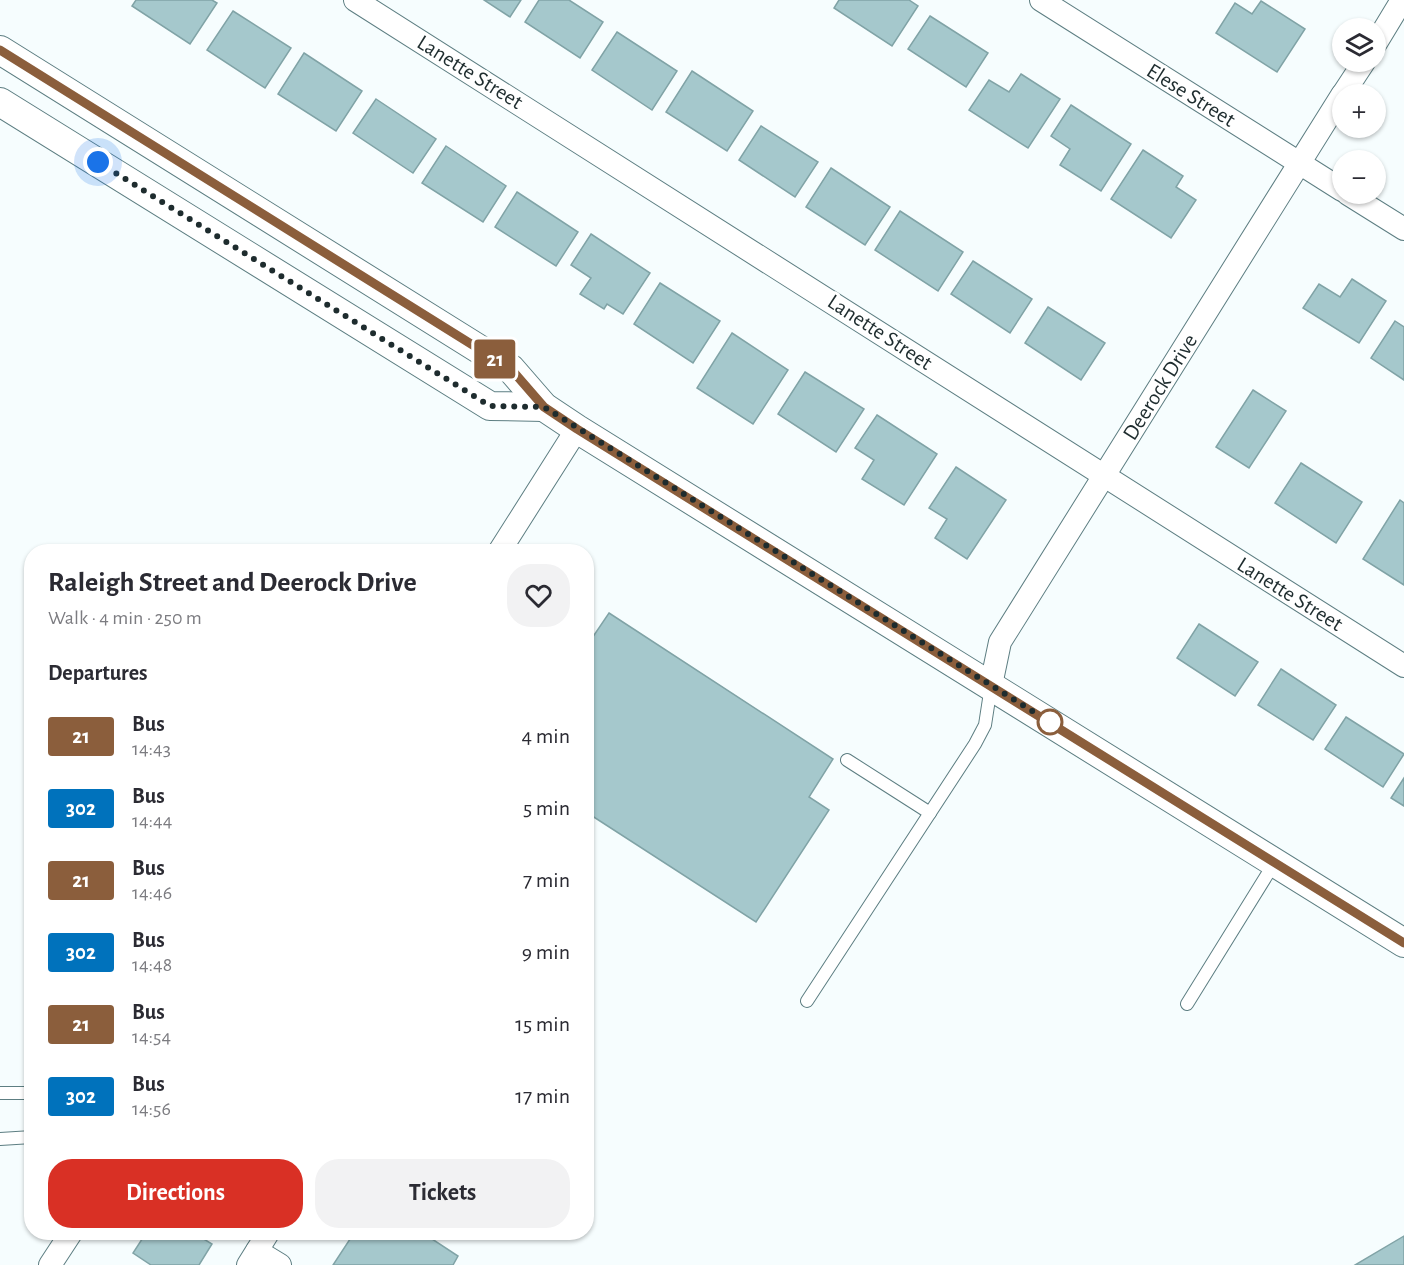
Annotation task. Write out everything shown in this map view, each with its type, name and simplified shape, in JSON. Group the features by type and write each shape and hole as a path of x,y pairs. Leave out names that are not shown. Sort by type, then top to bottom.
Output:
{"street":[{"name":"Lanette Street","path":"355,0 1404,666"},
{"name":"Elese Street","path":"1041,0 1332,184"},
{"path":"1386,26 1402,0"},
{"path":"0,50 511,369 544,407 577,429 1404,943"},
{"path":"0,102 490,406 544,407"},
{"name":"Deerock Drive","path":"991,685 1000,642 1332,112"},
{"path":"1364,204 1404,229"},
{"path":"504,544 577,429"},
{"path":"50,1265 66,1240"},
{"path":"258,1250 280,1265"}],"lane":[{"path":"807,1001 985,725 991,685"},
{"path":"847,760 930,813"},
{"path":"1187,1004 1275,862"},
{"path":"0,1093 24,1093"},
{"path":"0,1139 24,1138"}],"building":[{"path":"136,0 212,0 217,3 190,44 132,6"},
{"path":"484,0 521,0 510,17"},
{"path":"539,0 569,0 603,22 580,58 525,22"},
{"path":"839,0 909,0 918,6 892,46 834,8"},
{"path":"1261,1 1305,29 1277,72 1216,33 1235,3 1252,14"},
{"path":"233,11 291,48 265,88 207,50"},
{"path":"930,16 988,53 966,87 908,49"},
{"path":"617,32 677,71 652,110 592,70"},
{"path":"304,53 362,91 336,131 278,94"},
{"path":"692,71 753,111 727,151 666,112"},
{"path":"1021,74 1060,99 1028,148 969,110 989,80 1009,92"},
{"path":"376,99 436,139 413,173 353,133"},
{"path":"1071,105 1131,144 1101,191 1060,165 1070,149 1051,136"},
{"path":"761,126 818,162 795,197 739,160"},
{"path":"446,146 506,186 483,222 422,183"},
{"path":"1143,150 1183,176 1176,187 1196,200 1171,238 1111,199"},
{"path":"831,168 890,207 865,245 806,207"},
{"path":"517,192 578,232 556,266 495,227"},
{"path":"900,211 963,252 938,291 875,250"},
{"path":"591,234 650,273 623,314 607,304 604,309 580,294 591,278 571,265"},
{"path":"973,261 1032,299 1010,333 951,294"},
{"path":"1352,279 1386,301 1359,343 1303,308 1319,284 1340,297"},
{"path":"660,283 720,321 693,363 634,324"},
{"path":"1048,307 1105,343 1081,380 1025,343"},
{"path":"1395,321 1404,327 1404,380 1371,358"},
{"path":"732,333 788,370 753,424 697,388"},
{"path":"805,372 864,409 836,452 778,414"},
{"path":"1253,390 1286,411 1249,468 1216,447"},
{"path":"877,415 937,454 904,505 862,479 874,460 855,448"},
{"path":"1301,463 1362,502 1336,543 1275,503"},
{"path":"956,467 1006,500 967,559 935,538 947,519 929,508"},
{"path":"1400,500 1404,503 1404,585 1363,559"},
{"path":"609,613 833,759 809,797 829,810 756,922 594,817 594,635"},
{"path":"1199,624 1258,662 1235,696 1177,658"},
{"path":"1281,669 1336,705 1313,740 1258,705"},
{"path":"1346,717 1404,754 1383,787 1325,749"},
{"path":"1404,778 1404,806 1391,798"},
{"path":"1404,1236 1404,1265 1355,1265"},
{"path":"141,1240 205,1240 212,1244 199,1265 151,1265 133,1253"},
{"path":"349,1240 434,1240 458,1256 453,1265 333,1265"}],"bus line":[{"name":"21","path":"0,50 511,369 544,407 577,429 1404,943"}],"route":[{"path":"98,162 490,406 544,407 1050,722"}]}
